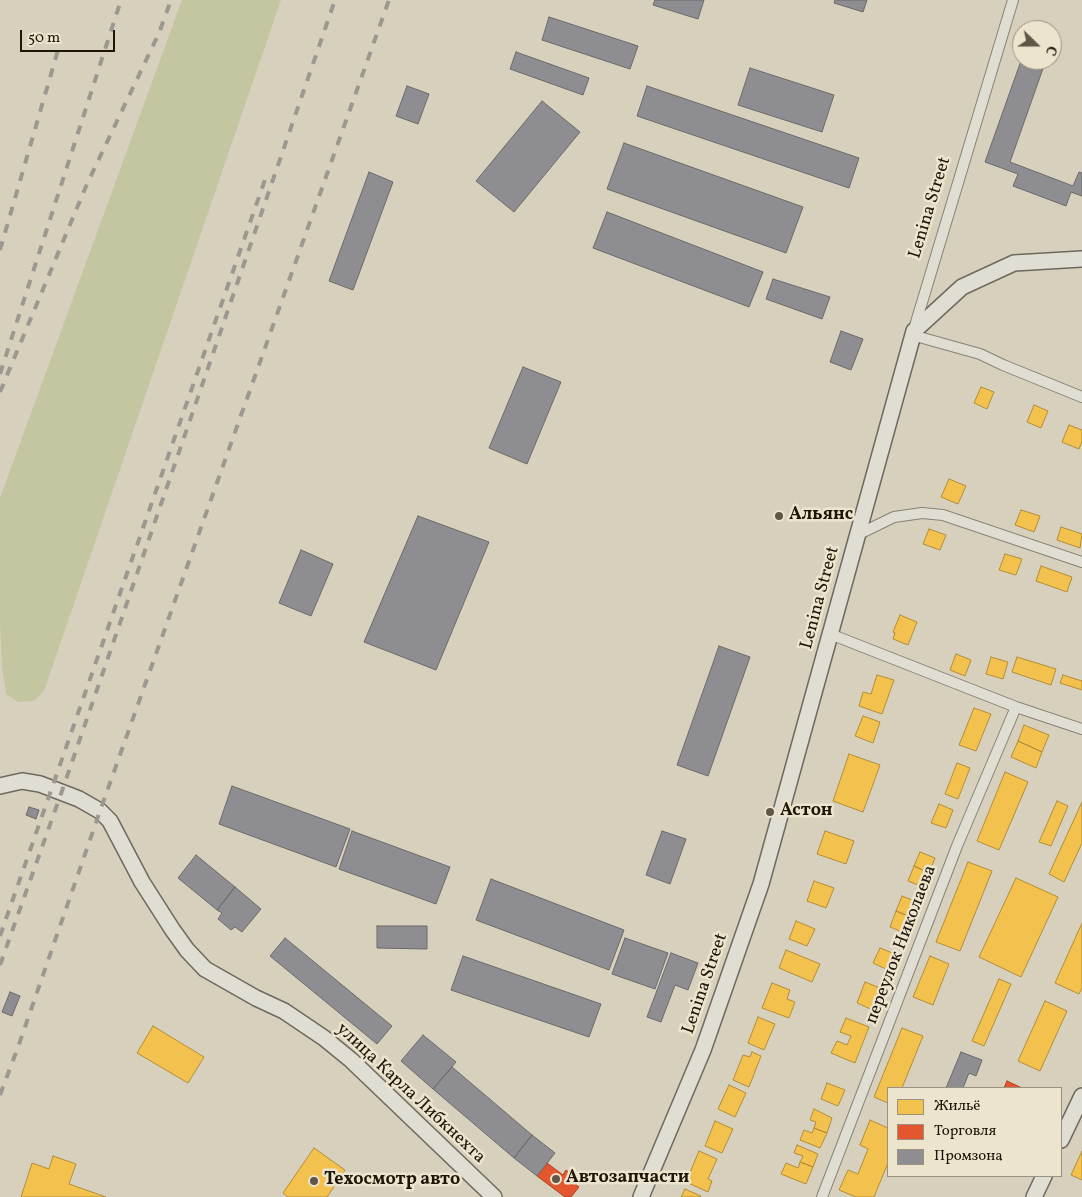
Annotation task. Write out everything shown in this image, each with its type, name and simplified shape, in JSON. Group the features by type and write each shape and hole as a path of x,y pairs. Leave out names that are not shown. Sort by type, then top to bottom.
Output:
{"main road":[{"path":"913,333 962,287 1014,263 1082,259"},
{"name":"Lenina Street","path":"641,1197 703,1050 761,884 913,333"},
{"name":"улица Карла Либкнехта","path":"0,786 22,781 40,784 62,791 100,811 110,821 142,882 172,928 187,950 205,969 239,989 284,1011 324,1038 351,1060 494,1197"},
{"path":"1062,1138 1082,1096"},
{"path":"1034,1197 1044,1177"}],"street":[{"name":"Lenina Street","path":"913,333 1014,0"},
{"path":"913,333 980,354 1082,397"},
{"path":"857,535 894,518 922,513 944,515 1082,562"},
{"path":"830,634 1016,706 1082,729"},
{"name":"переулок Николаева","path":"822,1197 957,846 1016,706"}],"green space":[{"path":"182,0 281,0 44,691 34,701 18,702 6,694 2,667 0,498"}],"building: Жильё":[{"path":"981,387 994,392 987,409 974,403"},
{"path":"1034,405 1048,411 1041,428 1027,422"},
{"path":"1069,425 1082,430 1082,441 1079,449 1062,442"},
{"path":"949,479 966,486 958,504 941,497"},
{"path":"1021,510 1040,516 1034,532 1015,525"},
{"path":"1061,527 1082,534 1080,548 1057,540"},
{"path":"929,529 946,535 940,550 923,544"},
{"path":"1005,554 1022,559 1016,575 999,570"},
{"path":"1041,566 1072,577 1067,592 1036,581"},
{"path":"900,615 917,622 908,645 893,639 895,633 893,632"},
{"path":"956,654 971,660 965,676 950,670"},
{"path":"991,657 1008,662 1003,679 986,674"},
{"path":"1017,657 1056,669 1051,685 1012,672"},
{"path":"877,675 894,680 882,714 859,706 863,692 871,694"},
{"path":"1063,675 1082,681 1082,690 1060,683"},
{"path":"974,708 991,714 976,751 959,745"},
{"path":"863,716 880,722 873,743 855,736"},
{"path":"1024,725 1049,735 1042,752 1018,741"},
{"path":"1018,741 1042,752 1036,768 1011,757"},
{"path":"849,754 880,765 863,812 833,801"},
{"path":"957,763 970,768 958,799 945,794"},
{"path":"1005,772 1028,782 999,850 977,841"},
{"path":"1057,801 1068,806 1051,846 1039,842"},
{"path":"1082,802 1082,843 1064,882 1049,874"},
{"path":"939,804 953,810 946,828 931,823"},
{"path":"825,831 854,841 846,864 817,854"},
{"path":"920,852 935,858 929,873 914,866"},
{"path":"968,862 992,871 960,951 936,942"},
{"path":"914,866 929,873 923,887 908,881"},
{"path":"1016,878 1058,897 1021,977 979,957"},
{"path":"814,881 834,888 826,908 807,901"},
{"path":"902,896 917,902 911,917 896,911"},
{"path":"896,911 911,917 905,933 890,927"},
{"path":"796,921 815,929 807,946 789,939"},
{"path":"1082,923 1082,988 1079,994 1055,983"},
{"path":"880,948 895,954 888,970 873,963"},
{"path":"786,950 820,964 812,982 779,968"},
{"path":"930,956 949,964 933,1005 913,997"},
{"path":"999,979 1011,984 984,1046 972,1041"},
{"path":"865,982 880,988 877,994 881,995 875,1011 857,1003"},
{"path":"772,983 790,990 787,999 795,1002 789,1018 762,1008"},
{"path":"1045,1001 1067,1011 1040,1071 1018,1061"},
{"path":"758,1017 775,1024 764,1050 748,1043"},
{"path":"846,1018 869,1027 855,1063 831,1053 837,1041 847,1045 851,1036 840,1032"},
{"path":"153,1026 204,1057 188,1083 137,1053"},
{"path":"902,1028 923,1036 902,1087 887,1087 887,1103 874,1097"},
{"path":"752,1052 761,1056 749,1087 733,1080 743,1055 750,1057"},
{"path":"827,1083 845,1090 838,1106 821,1099"},
{"path":"729,1085 746,1093 735,1117 718,1109"},
{"path":"814,1109 832,1118 827,1133 814,1128 816,1122 810,1120"},
{"path":"870,1120 887,1128 887,1165 874,1197 856,1197 839,1190 848,1170 858,1174 868,1149 860,1145"},
{"path":"715,1121 733,1129 722,1153 705,1146"},
{"path":"814,1128 827,1133 820,1148 800,1140 804,1130 812,1133"},
{"path":"797,1145 818,1154 813,1167 800,1162 803,1156 794,1153"},
{"name":"Техосмотр авто","path":"314,1148 345,1170 327,1197 288,1197 283,1193"},
{"path":"699,1151 717,1159 708,1179 712,1181 708,1192 686,1182"},
{"path":"1082,1151 1082,1180 1071,1175"},
{"path":"53,1156 76,1164 69,1184 106,1197 21,1197 32,1163 49,1169"},
{"path":"800,1162 813,1167 806,1184 781,1174 786,1163 798,1168"},
{"path":"685,1189 701,1196 681,1197"}],"building: Торговля":[{"path":"1007,1081 1020,1087 1004,1087"},
{"path":"547,1163 563,1175 566,1170 572,1175 569,1179 579,1187 571,1197 565,1197 537,1176"}],"building: Промзона":[{"path":"655,0 704,0 698,19 653,5"},
{"path":"835,0 867,0 863,12 834,3"},
{"path":"549,17 638,46 630,69 542,40"},
{"path":"516,52 589,78 583,95 510,69"},
{"path":"750,68 834,95 822,132 738,105"},
{"path":"1018,70 1042,70 1010,162 1073,186 1079,172 1082,173 1082,196 1071,192 1066,206 1013,186 1018,174 985,162"},
{"path":"407,86 429,94 418,124 396,116"},
{"path":"647,86 859,158 849,188 637,116"},
{"path":"542,101 580,132 514,212 476,181"},
{"path":"624,143 803,207 786,253 607,189"},
{"path":"369,172 393,182 353,290 329,281"},
{"path":"607,212 763,272 749,307 593,248"},
{"path":"773,279 830,297 822,319 766,299"},
{"path":"841,331 863,339 851,370 830,362"},
{"path":"523,367 561,382 527,464 489,448"},
{"path":"418,516 489,542 436,670 364,642"},
{"path":"301,550 333,564 311,616 279,603"},
{"path":"719,646 750,657 708,776 677,765"},
{"path":"232,786 350,829 336,867 219,824"},
{"path":"29,807 39,810 36,819 26,815"},
{"path":"352,831 450,867 436,904 339,869"},
{"path":"662,831 686,839 670,884 646,875"},
{"path":"196,855 235,887 217,910 178,878"},
{"path":"491,879 624,930 609,970 476,920"},
{"path":"235,887 261,909 242,932 235,927 231,930 218,919 222,913 217,910"},
{"path":"377,926 427,926 427,949 377,948"},
{"path":"285,938 392,1026 377,1044 270,956"},
{"path":"625,938 668,953 655,989 612,974"},
{"path":"671,953 698,963 688,990 675,985 661,1022 647,1017"},
{"path":"463,956 601,1004 589,1037 451,990"},
{"path":"10,992 20,996 12,1016 2,1012"},
{"path":"423,1035 456,1062 433,1089 401,1061"},
{"path":"961,1052 982,1060 976,1076 969,1073 963,1087 946,1087"},
{"path":"452,1067 532,1135 514,1158 433,1089"},
{"path":"532,1135 555,1153 537,1176 514,1158"}],"railway":[{"path":"0,374 121,0"},
{"path":"0,392 87,184 159,33 171,0"},
{"path":"0,965 62,791 335,0"},
{"path":"0,1095 389,0"},
{"path":"0,250 58,50"},
{"path":"0,936 267,174"}],"place":[{"name":"Альянс","path":"779,516"},
{"name":"Астон","path":"770,812"},
{"name":"Автозапчасти","path":"556,1179"},
{"name":"Техосмотр авто","path":"314,1181"}]}
